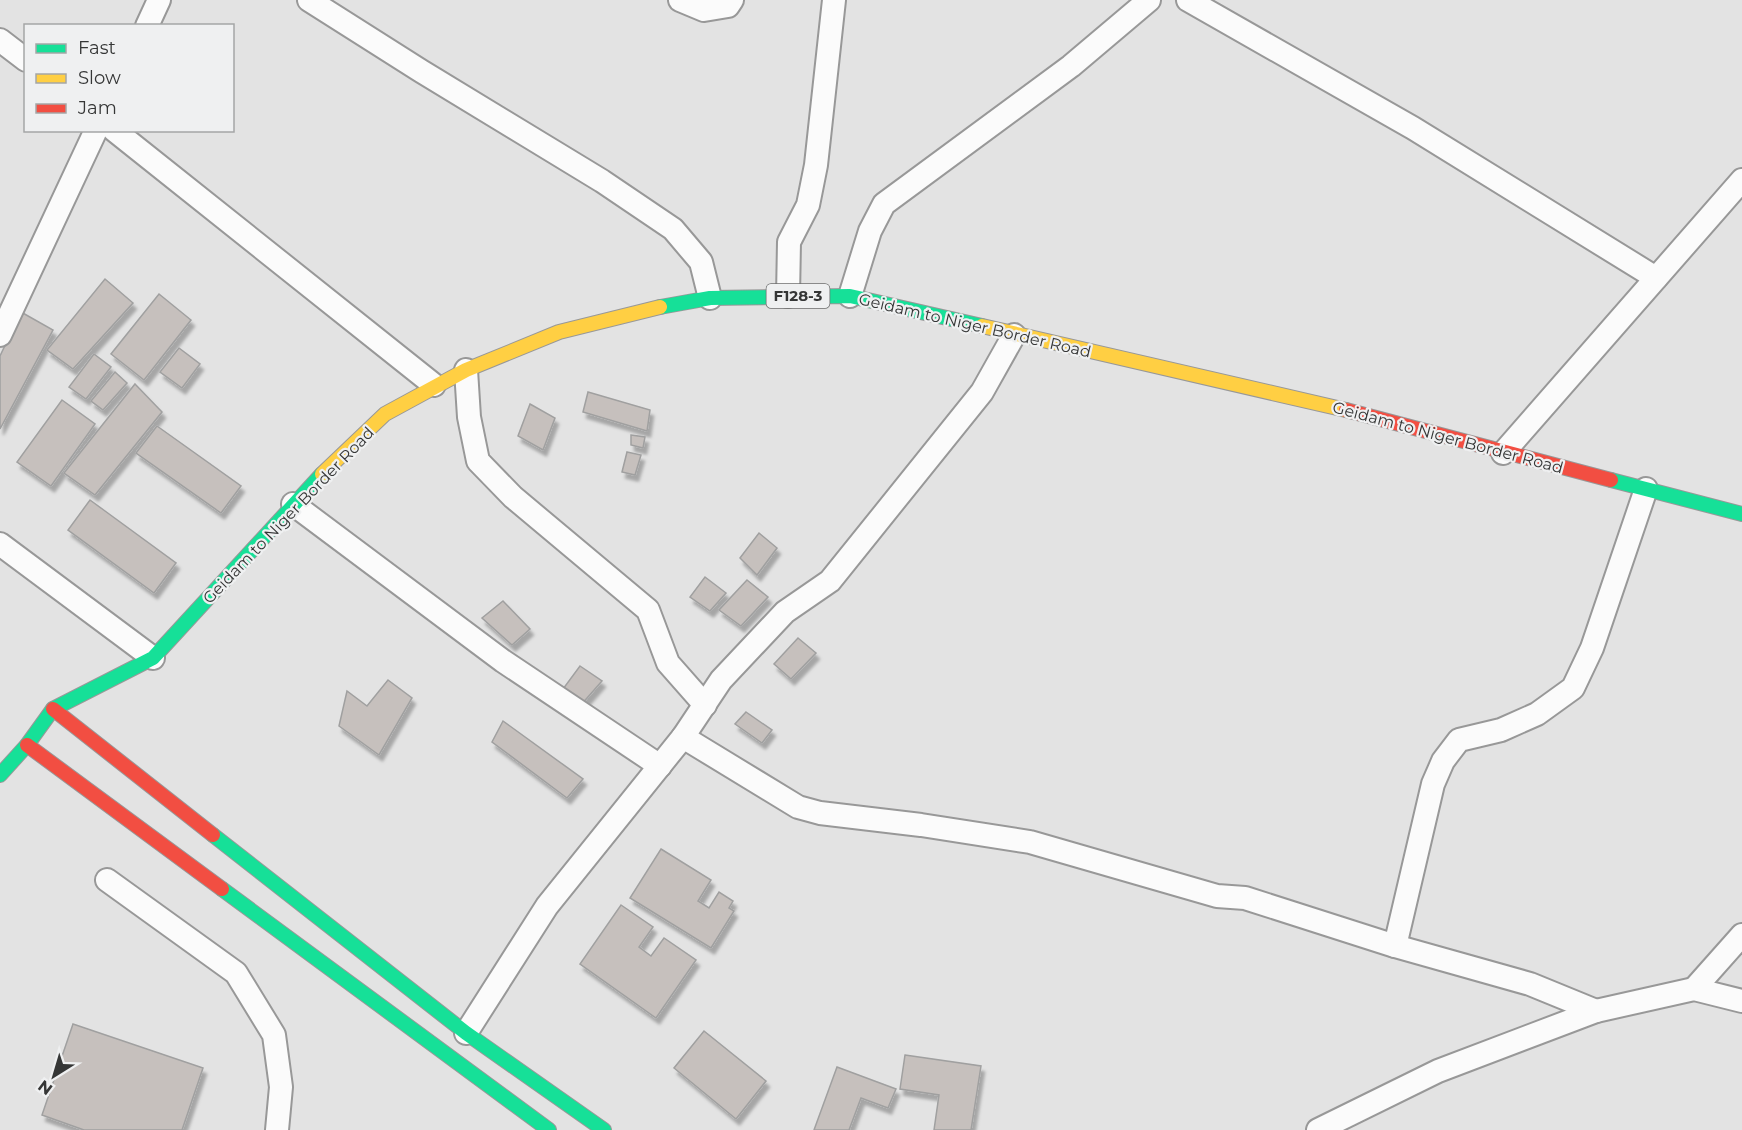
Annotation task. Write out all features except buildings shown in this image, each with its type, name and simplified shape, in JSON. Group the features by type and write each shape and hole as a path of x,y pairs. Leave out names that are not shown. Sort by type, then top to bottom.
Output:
{"main road":[{"name":"Geidam to Niger Border Road","path":"0,775 27,745 53,709 153,658 293,504 338,457 385,414 434,385 559,332 633,312 710,298 850,296 1335,407 1742,514"},
{"path":"53,709 466,1034 604,1130"},
{"path":"27,745 549,1130"}],"street":[{"path":"148,24 159,0"},
{"path":"309,0 602,181 673,229 701,262 710,298"},
{"path":"680,0 704,10 728,6 732,0"},
{"path":"788,296 789,242 808,205 816,165 834,0"},
{"path":"850,296 870,231 884,204 1071,66 1149,0"},
{"path":"1188,0 1413,128 1656,278"},
{"path":"0,40 24,58"},
{"path":"0,335 95,132"},
{"path":"117,132 434,385"},
{"path":"1503,453 1742,180"},
{"path":"466,1034 548,906 660,766 721,680 785,612 830,582 982,392 1014,335"},
{"path":"466,370 470,417 478,461 513,497 648,610 668,663 705,705"},
{"path":"1395,946 1433,784 1443,761 1459,740 1501,730 1538,714 1573,688 1592,648 1646,489"},
{"path":"293,504 503,662 660,766"},
{"path":"0,544 153,658"},
{"path":"682,737 798,807 820,813 921,825 1030,843 1217,896 1245,898 1395,946 1530,984 1596,1011"},
{"path":"107,880 236,973 274,1035 281,1087 277,1130"},
{"path":"1694,989 1742,935"},
{"path":"1318,1130 1438,1071 1596,1011 1694,989 1742,1001"}],"traffic: fast":[{"path":"660,307 710,298 850,296 982,326"},
{"path":"0,775 27,745 53,709 153,658 322,474"},
{"path":"1611,480 1742,514"},
{"path":"213,835 466,1033 604,1130"},
{"path":"222,889 549,1130"}],"traffic: slow":[{"path":"322,474 385,414 466,370 559,332 660,307"},
{"path":"982,326 1346,410"}],"traffic: jam":[{"path":"1346,410 1611,480"},
{"path":"53,709 213,835"},
{"path":"27,745 222,889"}]}
